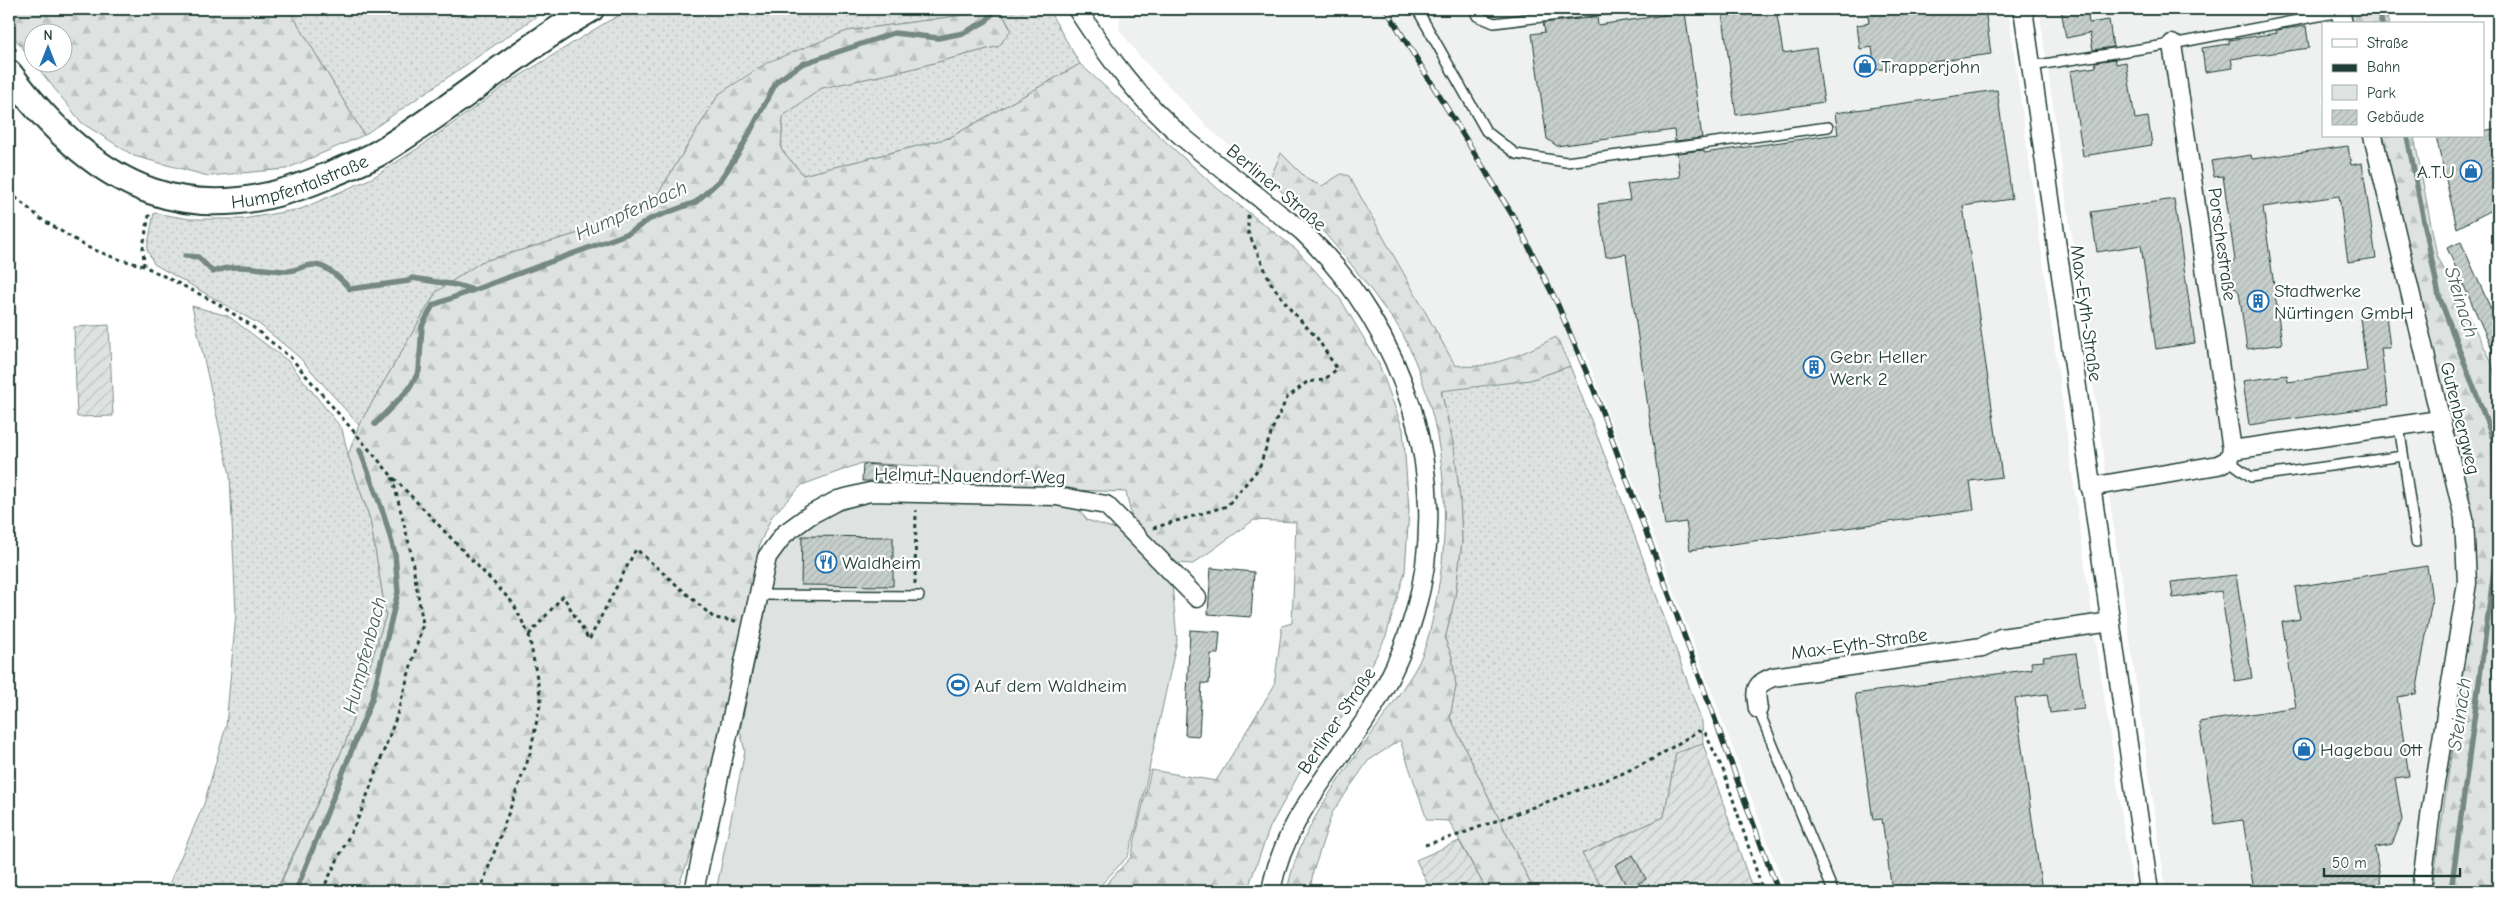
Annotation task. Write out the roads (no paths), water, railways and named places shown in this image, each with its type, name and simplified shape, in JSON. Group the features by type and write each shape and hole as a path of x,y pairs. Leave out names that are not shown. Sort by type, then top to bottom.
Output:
{"street":[{"name":"Humpfentalstraße","path":"9,73 42,114 68,142 100,166 154,194 174,199 216,201 276,196 309,185 381,152 556,29 591,9"},
{"name":"Berliner Straße","path":"1078,9 1127,81 1153,110 1190,143 1304,233 1349,284 1387,346 1416,419 1426,475 1428,533 1422,583 1409,632 1401,655 1377,701 1310,796 1288,835 1270,891"},
{"name":"Max-Eyth-Straße","path":"2023,9 2149,891"},
{"name":"Porschestraße","path":"2172,44 2230,455"},
{"name":"Gutenbergweg","path":"2372,138 2438,420 2464,518 2467,583 2432,809 2422,891"},
{"path":"2090,487 2218,465 2230,455 2438,420"},
{"name":"Helmut-Nauendorf-Weg","path":"694,891 767,557 784,534 810,515 838,500 870,492 1056,496 1106,505 1197,598"},
{"name":"Max-Eyth-Straße","path":"1758,709 1755,691 1760,682 1773,676 1982,647 2001,638 2111,622"}],"lane":[{"path":"1416,9 1486,132 1516,154 1566,162 1828,127"},
{"path":"1474,9 1477,16 1494,23 1608,9"},
{"path":"2031,66 2341,15"},
{"path":"2399,426 2416,542"},
{"path":"2230,455 2251,477 2403,456"},
{"path":"759,595 917,596"},
{"path":"1758,709 1833,891"}],"waterway":[{"name":"Humpfenbach","path":"375,424 409,389 419,371 422,326 433,305 629,233 650,219 696,202 722,178 741,149 777,81 802,64 894,33 938,38 964,33 986,21 996,9"},
{"name":"Steinach","path":"2378,9 2381,22"},
{"name":"Steinach","path":"2407,138 2439,296 2494,441 2498,534"},
{"path":"185,256 198,257 213,272 231,267 289,271 315,265 325,268 334,274 350,289 409,281 412,278 456,285 473,290"},
{"name":"Humpfenbach","path":"296,891 372,699 398,592 395,554 384,515 360,450"},
{"name":"Steinach","path":"2451,891 2498,541"}],"railway":[{"path":"1386,9 1516,221 1557,303 1594,390 1778,891"}],"place":[{"name":"Trapperjohn","path":"1865,66"},
{"name":"A.T.U","path":"2471,171"},
{"name":"Stadtwerke Nürtingen GmbH","path":"2258,301"},
{"name":"Gebr. Heller Werk 2","path":"1814,367"},
{"name":"Waldheim","path":"826,562"},
{"name":"Auf dem Waldheim","path":"958,685"},
{"name":"Hagebau Ott","path":"2304,749"}]}
